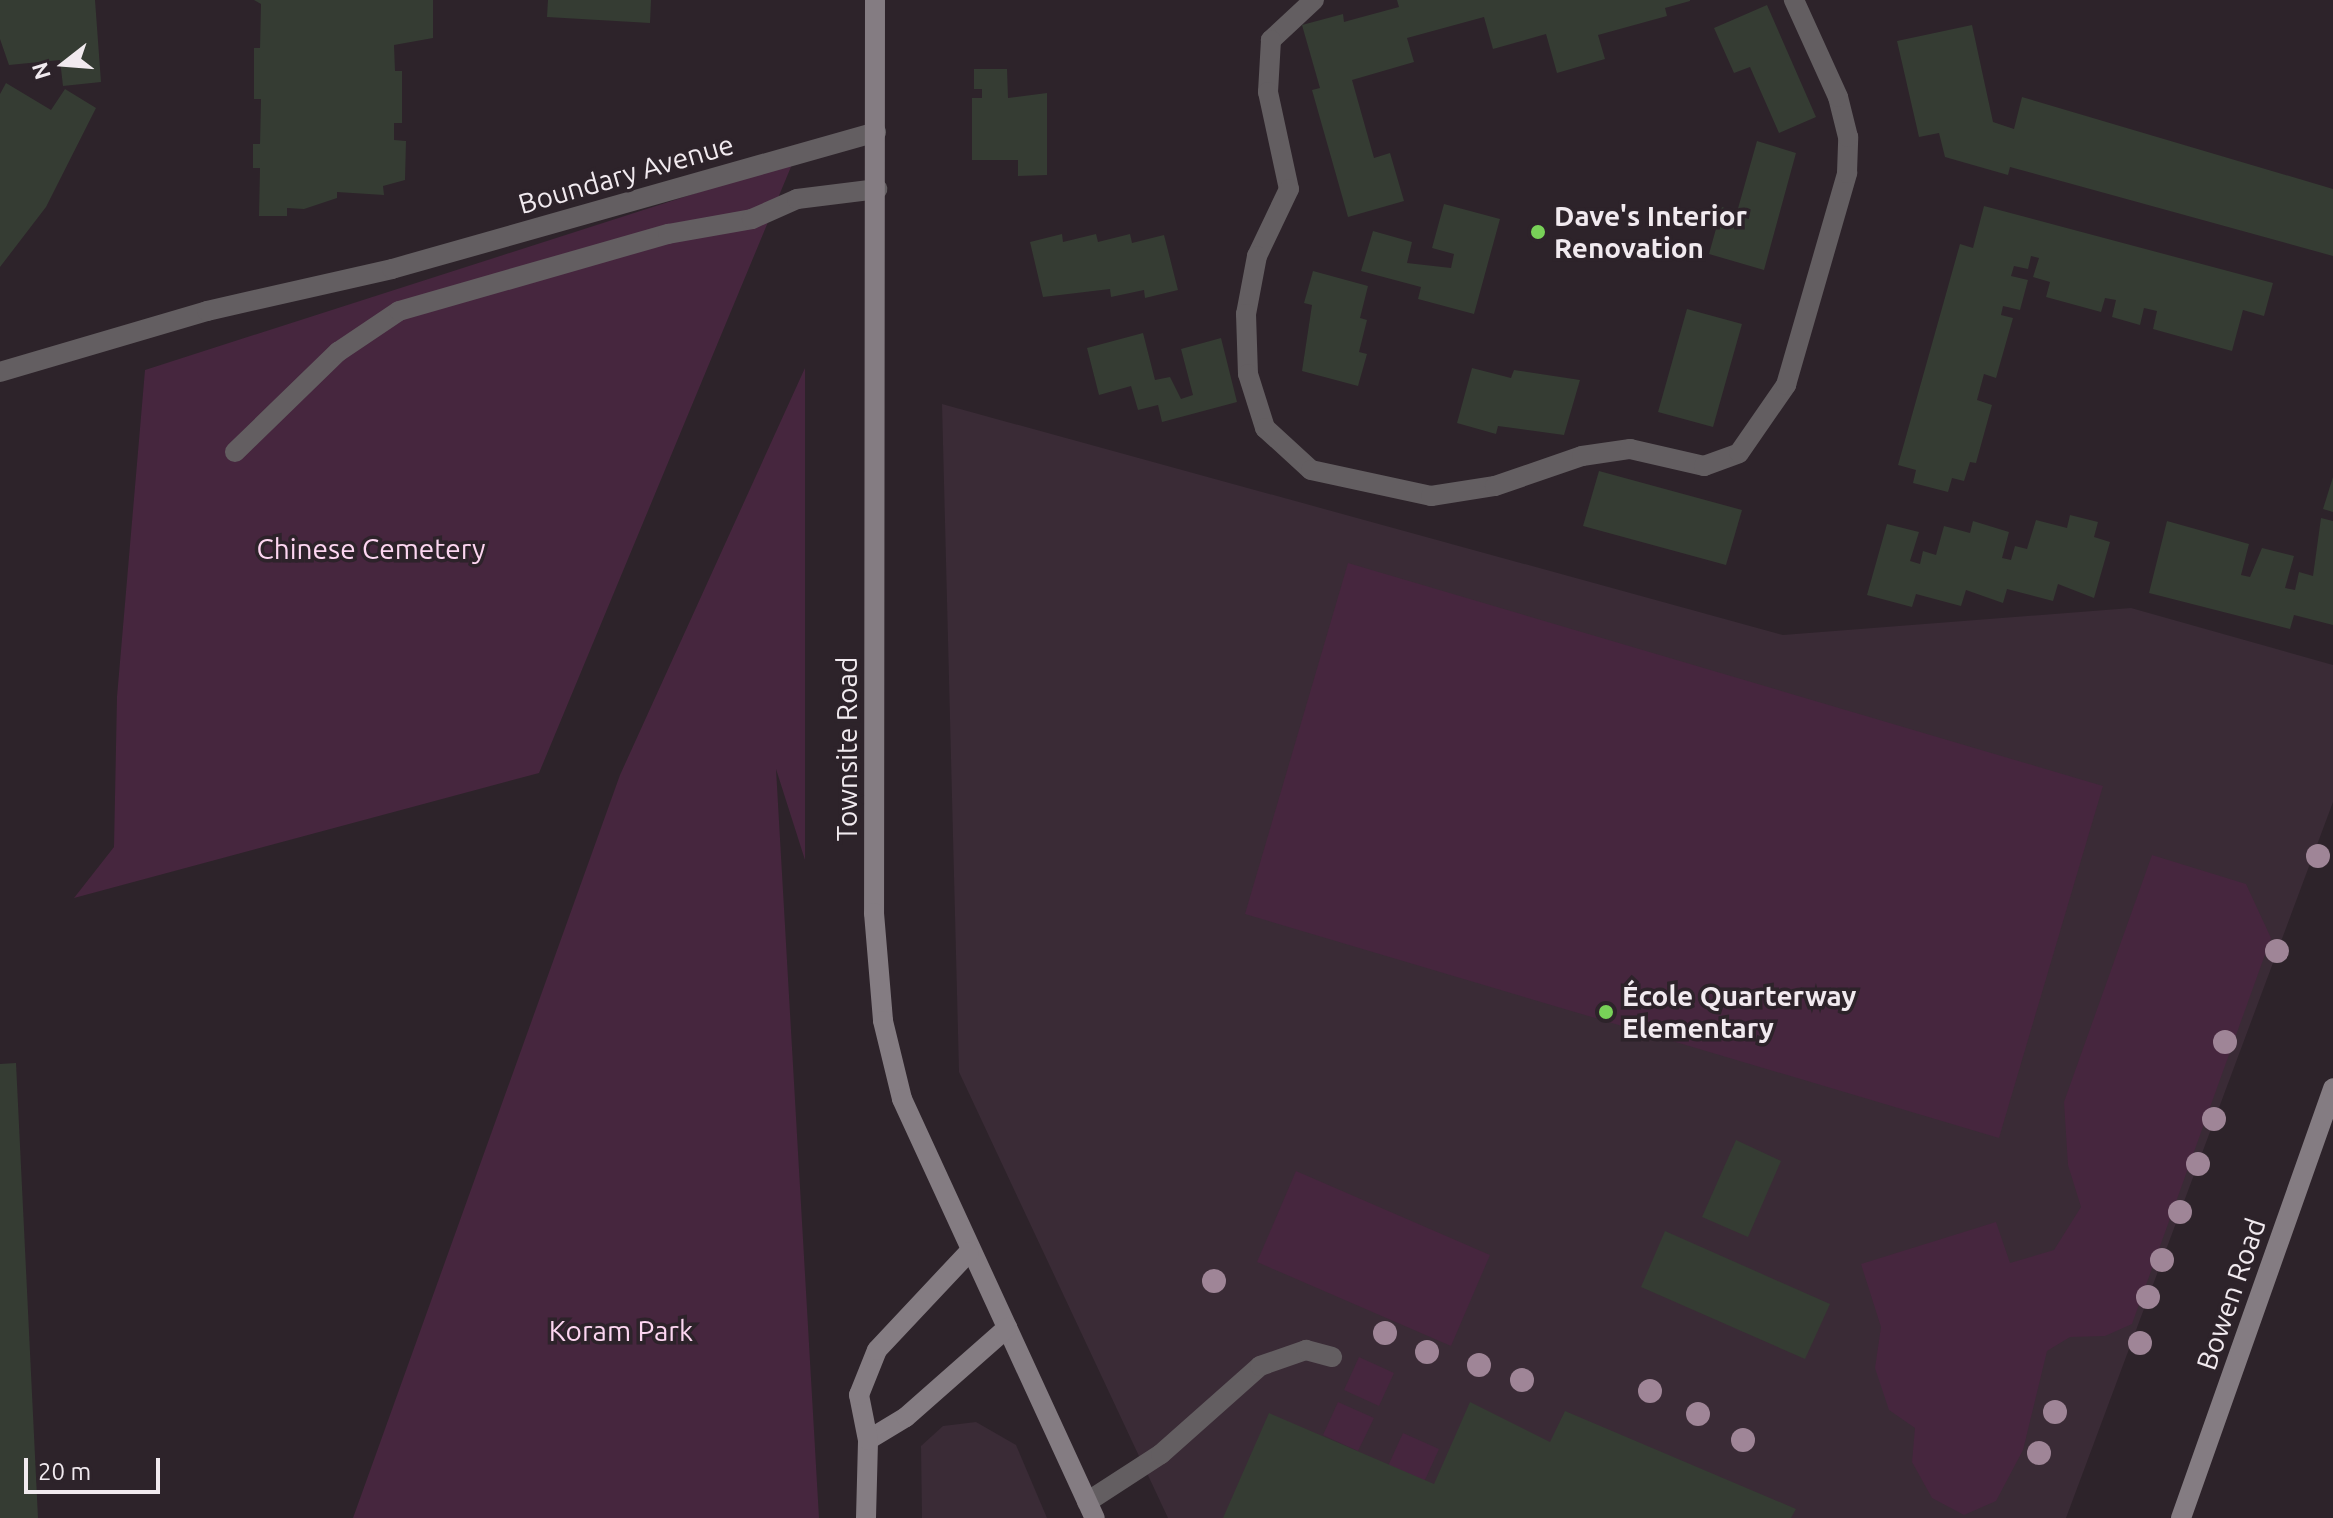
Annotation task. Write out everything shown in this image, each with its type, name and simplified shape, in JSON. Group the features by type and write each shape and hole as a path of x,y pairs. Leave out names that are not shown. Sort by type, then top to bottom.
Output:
{"street":[{"name":"Townsite Road","path":"875,0 874,913 883,1021 902,1099 969,1252 1091,1510"},
{"path":"1314,0 1271,40 1268,92 1289,189 1257,256 1246,314 1248,374 1265,428 1311,470 1431,496 1495,486 1582,456 1618,451 1704,466 1739,453 1786,385 1847,173 1848,137 1838,97 1794,0"},
{"name":"Boundary Avenue","path":"0,372 207,311 392,269 876,132"},
{"path":"235,452 317,369 399,311 668,234 752,219 797,199 877,189"},
{"name":"Bowen Road","path":"2181,1518 2333,1088"},
{"path":"866,1518 868,1440 859,1395 877,1350 969,1252"},
{"path":"868,1440 906,1417 1007,1328"},
{"path":"1091,1510 1161,1454 1260,1366 1306,1350 1332,1357"}],"shaded area":[{"name":"École Quarterway Elementary","path":"942,404 1783,635 2131,608 2333,665 2333,802 2066,1518 1168,1518 959,1072"},
{"path":"976,1422 1016,1445 1047,1518 922,1518 921,1446 943,1426"}],"green space":[{"name":"Chinese Cemetery","path":"793,162 539,773 74,898 114,847 117,697 145,370"},
{"name":"Koram Park","path":"805,368 805,860 776,769 819,1518 353,1518 620,775"},
{"path":"1348,563 2103,786 1999,1138 1245,914"},
{"path":"2152,855 2246,884 2271,938 2132,1324 2105,1336 2070,1337 2047,1351 2023,1450 1996,1501 1964,1515 1932,1498 1912,1462 1915,1428 1889,1410 1875,1368 1881,1327 1861,1264 1996,1222 2010,1263 2054,1250 2081,1207 2068,1165 2064,1102"},
{"path":"1296,1171 1490,1255 1451,1346 1257,1262"},
{"path":"1359,1357 1394,1373 1379,1406 1344,1390"},
{"path":"1338,1402 1374,1418 1358,1451 1323,1435"},
{"path":"1403,1433 1439,1449 1424,1482 1388,1466"}],"building":[{"path":"0,0 95,0 101,82 63,86 60,60 9,65 0,39"},
{"path":"254,0 433,0 433,38 394,45 395,71 402,71 402,123 394,123 394,140 406,141 405,180 383,186 384,195 337,192 337,198 304,209 287,208 287,216 259,216 260,168 253,168 253,144 260,144 261,99 254,99 254,48 260,48 261,4"},
{"path":"548,0 651,0 650,23 547,17"},
{"path":"1397,0 1690,1 1665,8 1667,16 1598,35 1605,59 1557,73 1546,34 1493,49 1484,17 1407,38 1414,62 1352,80 1374,158 1390,153 1404,201 1348,217 1312,90 1320,88 1302,25 1343,14 1344,22 1399,7"},
{"path":"1767,5 1816,117 1779,133 1750,67 1734,73 1714,28"},
{"path":"1972,25 1993,122 2014,129 2022,97 2333,189 2333,256 2010,167 2008,175 1945,157 1939,133 1919,137 1897,41"},
{"path":"974,69 1007,69 1008,98 1047,93 1047,175 1018,176 1018,160 972,160 972,98 982,98 982,89 974,89"},
{"path":"6,83 51,110 65,89 96,108 46,207 0,267 0,94"},
{"path":"1757,141 1796,153 1764,270 1709,254 1722,207 1737,212"},
{"path":"1444,204 1500,219 1474,314 1418,299 1421,287 1361,271 1373,231 1412,242 1407,263 1451,268 1454,254 1432,248"},
{"path":"1984,206 2273,283 2264,316 2243,310 2232,351 2153,329 2157,311 2144,308 2140,325 2112,317 2116,300 2105,298 2101,312 2046,297 2050,282 2033,277 2039,258 2031,256 2028,269 2014,266 2011,276 2028,280 2020,310 2003,306 2001,315 2013,318 1996,378 1984,374 1977,400 1992,405 1976,463 1970,462 1964,481 1952,478 1948,492 1913,483 1916,470 1898,465 1960,244 1973,248"},
{"path":"1062,234 1063,242 1096,234 1098,242 1130,234 1132,243 1164,235 1178,290 1145,298 1144,290 1111,297 1110,289 1043,297 1030,242"},
{"path":"1313,271 1368,286 1360,318 1367,320 1359,352 1367,354 1358,386 1302,371 1312,305 1304,303"},
{"path":"1687,309 1742,324 1713,427 1658,412"},
{"path":"1143,333 1155,380 1170,377 1181,399 1193,395 1181,349 1221,338 1237,402 1162,422 1158,405 1138,410 1131,386 1099,395 1087,348"},
{"path":"1472,368 1511,378 1514,370 1580,380 1564,435 1498,426 1496,434 1457,423"},
{"path":"1599,471 1742,510 1726,565 1583,526"},
{"path":"2333,477 2333,512 2323,509"},
{"path":"2070,515 2098,522 2094,537 2110,542 2094,598 2058,584 2053,601 2007,589 2003,603 1966,590 1961,606 1916,594 1912,607 1867,595 1887,524 1919,532 1910,561 1920,564 1923,551 1936,555 1944,526 1970,533 1973,521 2009,532 2002,558 2011,560 2015,546 2027,549 2036,520 2067,528"},
{"path":"2321,518 2333,521 2333,625 2294,615 2290,629 2149,593 2167,521 2249,544 2241,575 2250,577 2262,548 2294,556 2285,588 2295,590 2299,572 2313,576"},
{"path":"16,1063 38,1518 0,1518 0,1064"},
{"path":"1736,1140 1781,1161 1748,1237 1702,1217"},
{"path":"1665,1231 1830,1304 1805,1359 1641,1287"},
{"path":"1470,1402 1550,1442 1565,1411 1796,1509 1791,1518 1223,1518 1269,1413 1434,1484"}],"place":[{"name":"Dave's Interior Renovation","path":"1538,232"},
{"name":"École Quarterway Elementary","path":"1606,1012"}]}
